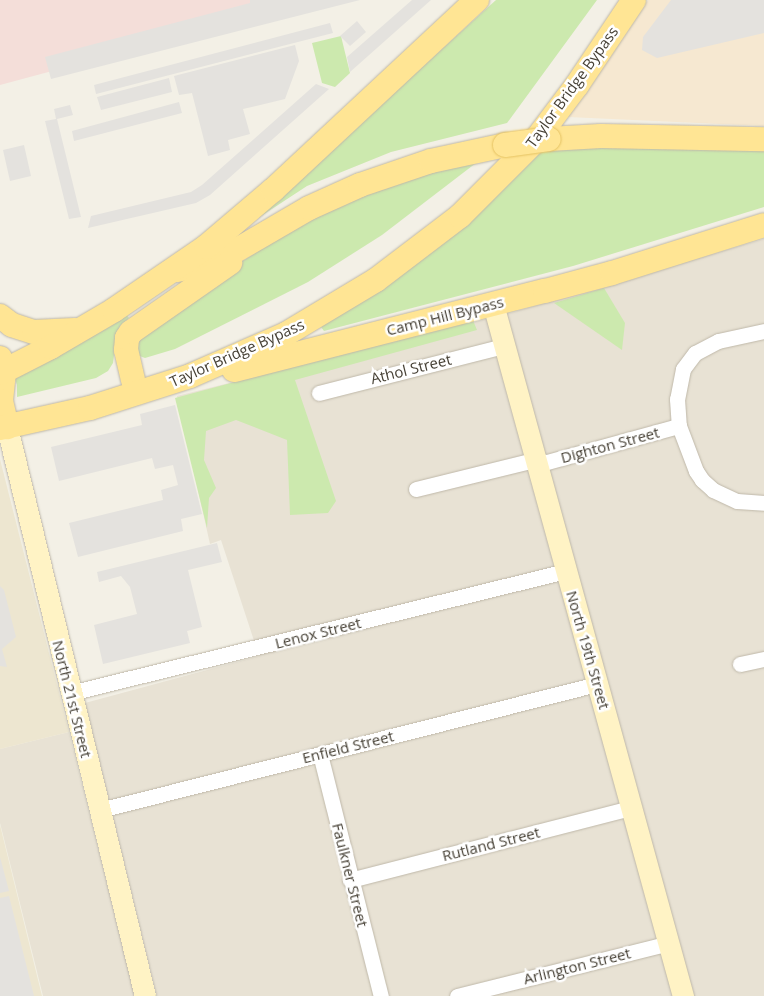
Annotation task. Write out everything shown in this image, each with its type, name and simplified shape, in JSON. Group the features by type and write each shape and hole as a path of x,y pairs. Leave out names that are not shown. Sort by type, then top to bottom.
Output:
{"main road":[{"path":"1,367 84,329 173,271 273,190 477,0"},
{"path":"278,225 210,279 131,332 127,338 126,350 128,390 280,322 340,288 425,229 477,183 525,133 546,106 618,0"},
{"name":"Taylor Bridge Bypass","path":"3,428 222,362 286,334 347,299 433,238 486,192 535,141 572,92 634,0"},
{"path":"173,271 218,261 278,225 338,194 368,182 431,161 505,144 601,136 764,139"},
{"name":"Camp Hill Bypass","path":"128,390 493,304 612,273 764,225"},
{"path":"0,316 12,325 34,332 84,329"},
{"name":"North 21st Street","path":"1,367 0,400 3,428"}],"street":[{"name":"North 19th Street","path":"493,304 534,460 683,996"},
{"path":"679,426 678,385 688,360 706,345 764,330"},
{"name":"Athol Street","path":"319,393 504,346"},
{"name":"Dighton Street","path":"416,489 534,460 547,462 679,426 696,471 713,490 737,501 764,503"},
{"name":"North 21st Street","path":"3,428 145,996"},
{"name":"Lenox Street","path":"70,693 566,571"},
{"path":"740,664 764,659"},
{"name":"Enfield Street","path":"100,810 597,684"},
{"name":"Faulkner Street","path":"320,754 350,880 381,996"},
{"name":"Rutland Street","path":"350,880 631,808"},
{"name":"Arlington Street","path":"457,996 669,943"}],"shaded area":[{"path":"0,0 316,0 0,85"},
{"path":"250,0 360,0 51,79 45,57 250,3"},
{"path":"412,0 431,0 350,72 347,57"},
{"path":"648,0 764,0 764,126 568,117"},
{"path":"671,0 764,0 764,33 657,58 642,50 643,37"},
{"path":"357,21 366,32 350,46 340,36"},
{"path":"330,23 333,33 96,94 94,85"},
{"path":"295,45 299,61 285,99 243,109 250,134 228,140 230,150 208,156 192,93 179,95 174,76"},
{"path":"169,78 172,92 101,110 97,97"},
{"path":"316,84 329,89 210,195 196,203 88,228 91,216 191,192 202,185"},
{"path":"179,102 182,113 74,141 72,131"},
{"path":"70,105 73,115 57,119 81,217 69,219 45,121 56,119 54,109"},
{"path":"24,145 31,176 10,181 3,150"},
{"path":"764,239 764,996 157,996 85,703 259,656 221,540 210,544 177,396 507,314"},
{"path":"175,405 202,514 181,519 183,531 78,557 69,523 163,500 161,490 178,485 173,465 155,469 152,458 59,481 51,447 142,425 140,414"},
{"path":"0,459 69,732 0,749"},
{"path":"217,543 222,562 188,570 202,627 187,631 190,643 103,664 94,625 137,614 130,587 121,576 99,582 97,572"},
{"path":"0,586 4,590 16,637 2,649 7,667 0,666"},
{"path":"69,732 135,996 43,996 0,823 0,749"},
{"path":"0,825 42,996 0,996"},
{"path":"0,857 9,891 0,893"},
{"path":"9,896 34,996 0,996 0,898"}],"green space":[{"path":"496,0 597,0 507,123 391,152 307,186 249,224"},
{"path":"341,36 350,73 335,87 322,83 312,43"},
{"path":"764,144 764,207 573,266 324,331 321,327 538,150 621,145"},
{"path":"476,163 382,235 308,282 175,349 145,358 137,355 137,338 238,264 288,232 335,206 448,166"},
{"path":"604,288 625,323 622,350 554,303"},
{"path":"124,311 129,318 120,326 117,332 113,363 108,371 96,378 17,397 17,385 13,373"},
{"path":"472,318 477,330 295,380 336,501 328,513 290,515 287,440 236,420 206,431 204,460 216,488 209,498 207,528 175,398"}]}
